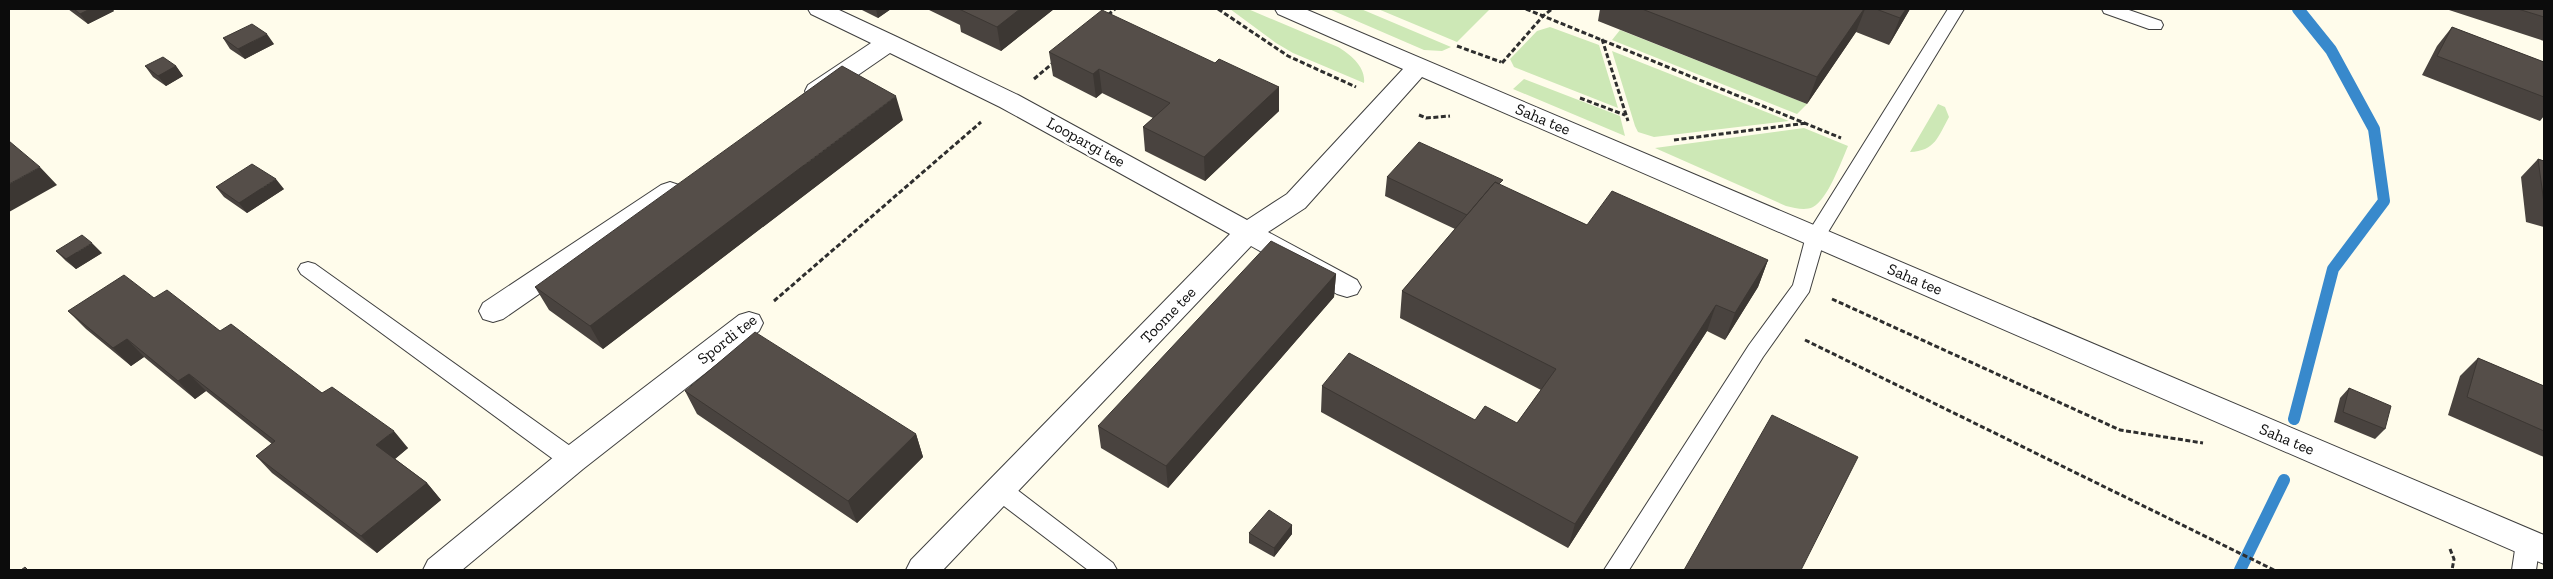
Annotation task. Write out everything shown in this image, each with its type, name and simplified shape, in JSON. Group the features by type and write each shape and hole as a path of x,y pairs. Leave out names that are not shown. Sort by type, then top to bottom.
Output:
{"street":[{"name":"Loopargi tee","path":"819,9 1009,101 1347,286"},
{"name":"Saha tee","path":"1286,9 2536,546"},
{"path":"798,104 888,42"},
{"name":"Toome tee","path":"922,570 1249,231 1296,201 1419,66"},
{"path":"493,311 691,177"},
{"name":"Spordi tee","path":"439,570 572,460 749,323"}],"lane":[{"path":"1616,570 1802,286 1816,236 1874,145 1956,9"},
{"path":"2110,9 2155,25"},
{"path":"308,269 572,460"},
{"path":"1000,490 1105,570"},
{"path":"2524,570 2536,546"}],"path":[{"path":"1107,15 1115,9"},
{"path":"1526,9 1602,38 1852,142 1874,145"},
{"path":"1505,68 1501,62 1543,16 1552,9"},
{"path":"1602,38 1629,124"},
{"name":"Spordi tee","path":"749,323 1054,61"},
{"path":"1672,140 1808,123"},
{"path":"1775,325 2274,570"},
{"path":"2448,543 2454,559 2452,570"}],"green space":[{"path":"1230,9 1248,9 1338,47 1352,57 1360,66 1364,83 1293,53 1276,43"},
{"path":"1329,9 1361,9 1451,47 1442,51 1424,50"},
{"path":"1378,9 1490,9 1457,42"},
{"path":"1550,27 1599,45 1618,108 1514,67 1510,59 1537,31"},
{"path":"1620,30 1807,104 1797,114 1612,40"},
{"path":"1612,51 1789,121 1654,137 1638,132"},
{"path":"1524,79 1620,116 1625,136 1513,89"},
{"path":"1938,104 1945,107 1949,117 1938,137 1935,142 1925,149 1910,152"},
{"path":"1804,128 1848,146 1834,180 1824,196 1819,203 1807,209 1786,206 1655,148"}],"building":[{"path":"74,9 90,9 80,14"},
{"path":"959,9 1020,9 997,27"},
{"path":"1642,9 1864,9 1817,77"},
{"path":"1876,9 1906,9 1900,18"},
{"path":"2518,9 2544,9 2544,17"},
{"path":"1102,10 1215,63 1219,59 1279,87 1204,157 1143,127 1170,103 1099,69 1093,74 1049,52"},
{"path":"252,24 267,34 238,49 223,38"},
{"path":"2452,27 2544,62 2544,97 2437,56"},
{"path":"163,57 176,66 158,76 145,66"},
{"path":"842,66 896,96 590,326 535,287"},
{"path":"9,141 40,167 9,184"},
{"path":"1419,142 1503,180 1499,184 1495,182 1467,215 1387,177"},
{"path":"2538,159 2544,161 2544,203"},
{"path":"252,164 276,179 239,203 216,187"},
{"path":"1495,182 1587,225 1612,191 1768,260 1735,313 1716,305 1575,524 1322,386 1349,353 1475,420 1485,406 1517,423 1556,369 1402,291"},
{"path":"82,235 92,243 66,259 56,251"},
{"path":"1271,241 1336,274 1166,466 1098,426"},
{"path":"124,275 154,298 167,290 220,331 231,324 322,393 332,387 394,431 376,445 427,483 361,536 256,456 275,441 189,374 178,381 127,339 113,348 68,311"},
{"path":"755,332 916,434 848,501 685,391"},
{"path":"2478,358 2544,386 2544,431 2467,397"},
{"path":"2349,388 2391,406 2385,429 2343,412"},
{"path":"1772,415 1858,457 1801,570 1684,570"},
{"path":"1269,510 1292,525 1274,548 1249,533"}],"waterway":[{"path":"2294,419 2333,269 2384,201 2374,129 2331,50 2298,9"},
{"path":"2240,570 2284,480"}]}
